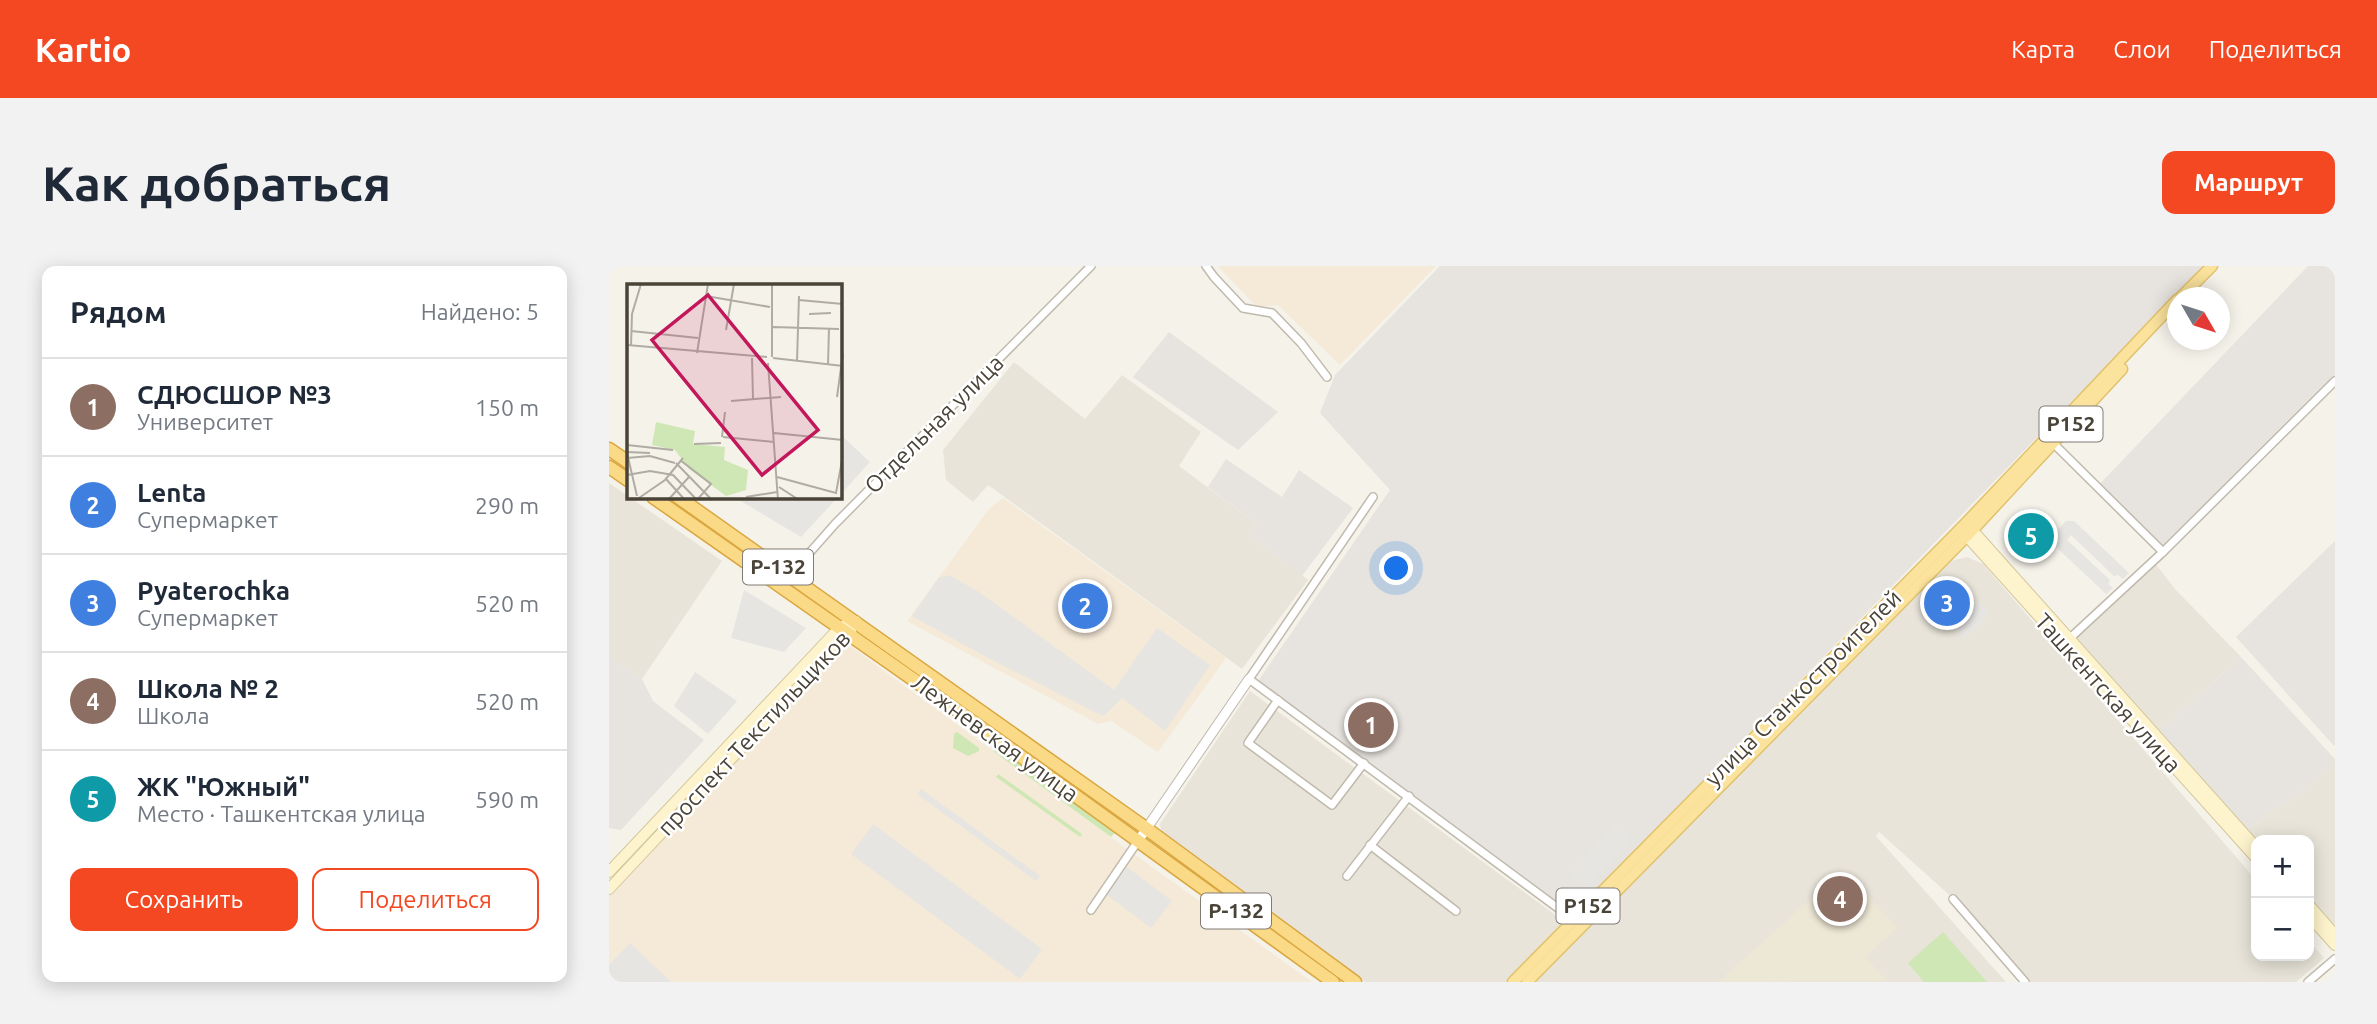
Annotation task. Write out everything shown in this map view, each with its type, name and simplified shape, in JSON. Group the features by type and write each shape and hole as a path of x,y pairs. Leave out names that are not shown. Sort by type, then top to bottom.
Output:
{"highway":[{"path":"609,449 627,461"},
{"path":"609,467 627,479"},
{"name":"Лежневская улица","path":"656,499 845,630 1333,982"},
{"name":"Лежневская улица","path":"681,499 1147,829 1355,982"}],"main road":[{"name":"улица Станкостроителей","path":"2191,287 2212,266"},
{"path":"2201,287 2221,266"},
{"name":"улица Станкостроителей","path":"1527,982 1966,530 2167,312"},
{"name":"улица Станкостроителей","path":"1513,982 2053,443 2167,322"},
{"name":"Ташкентская улица","path":"1966,530 2173,760 2251,852"},
{"name":"проспект Текстильщиков","path":"609,872 856,621"},
{"name":"проспект Текстильщиков","path":"609,888 845,630"},
{"name":"Ташкентская улица","path":"2173,760 2251,842"},
{"path":"2314,911 2335,935"},
{"path":"2314,922 2335,945"}],"street":[{"name":"Отдельная улица","path":"781,586 835,524 1091,266"},
{"path":"1206,266 1243,308 1272,313 1301,343 1327,377"},
{"path":"2066,641 2163,552 2335,381"},
{"path":"2053,443 2163,552"},
{"path":"1091,910 1373,496"},
{"path":"1249,678 1574,920"},
{"path":"1278,700 1248,743 1332,806 1364,763"},
{"path":"1347,876 1409,796"},
{"path":"1370,845 1456,911"},
{"path":"1953,899 2025,982"},
{"path":"2308,982 2335,959"}],"shaded area":[{"path":"1218,266 1436,266 1340,365 1278,305 1257,307"},
{"path":"1440,266 2204,266 2184,287 2167,287 2167,304 1571,916 1256,684 1390,490 1320,413 1335,375"},
{"path":"2308,266 2335,266 2335,376 2248,468 2159,555 2094,490"},
{"path":"1169,332 1278,412 1238,450 1133,377"},
{"path":"1014,362 1085,419 1122,375 1201,432 1179,466 1257,524 1249,535 1308,580 1242,669 988,485 973,502 946,480 943,450"},
{"path":"842,436 870,462 842,493"},
{"path":"1226,459 1282,497 1299,470 1353,508 1302,576 1249,535 1257,524 1208,487"},
{"path":"609,483 627,495 627,499 632,499 722,561 642,679 609,657"},
{"path":"1003,498 1226,658 1158,752 1111,721 1098,724 907,621 989,509"},
{"path":"737,499 836,499 801,537"},
{"path":"2066,521 2074,521 2129,573 2123,579 2118,575 2114,576 2071,535 2067,540 2110,580 2108,584 2113,588 2106,594 2053,544 2054,534"},
{"path":"2335,541 2335,745 2334,746 2236,637"},
{"path":"1967,557 1983,564 2251,874 2251,961 2314,961 2314,947 2324,958 2296,982 2028,982 1955,900 1879,832 1876,836 2006,982 1533,982 1947,562"},
{"path":"2154,562 2175,589 2241,657 2154,736 2074,637"},
{"path":"951,576 979,592 1114,690 1157,628 1210,665 1165,731 1122,698 1105,715 1101,715 912,616 939,577"},
{"path":"1952,576 1990,614 1965,639 1948,622 1960,610 1939,589"},
{"path":"744,590 806,628 784,652 731,638"},
{"path":"846,643 1312,982 609,982 609,887"},
{"path":"609,657 642,679 653,701 704,740 621,830 609,828"},
{"path":"2241,657 2335,759 2335,762 2291,802 2269,812 2243,834 2154,736"},
{"path":"695,672 737,701 708,734 674,706"},
{"path":"1250,691 1565,922 1506,982 1365,982 1162,834 1160,824"},
{"path":"2335,762 2335,935 2314,911 2314,835 2251,835 2251,838 2243,834 2269,812 2291,802"},
{"path":"921,789 1040,876 1036,881 917,794"},
{"path":"1616,821 1633,837 1586,890 1568,874"},
{"path":"873,824 1042,949 1020,979 851,854"},
{"path":"1127,867 1172,901 1151,928 1106,894"},
{"path":"1844,869 1897,928 1865,957 1887,981 1718,982"},
{"path":"630,943 671,982 609,982 609,965"}],"green space":[{"path":"957,732 979,748 979,751 968,756 953,748 954,734"},
{"path":"1000,748 1116,832 1111,837 993,751"},
{"path":"998,774 1082,834 1080,837 996,777"},
{"path":"1943,932 1987,982 1924,982 1908,963"}],"place":[{"name":"ЖК \"Южный\"","path":"2031,536"},
{"name":"Pyaterochka","path":"1947,603"},
{"name":"Lenta","path":"1085,606"},
{"name":"СДЮСШОР №3","path":"1371,725"},
{"name":"Школа № 2","path":"1840,899"}]}
